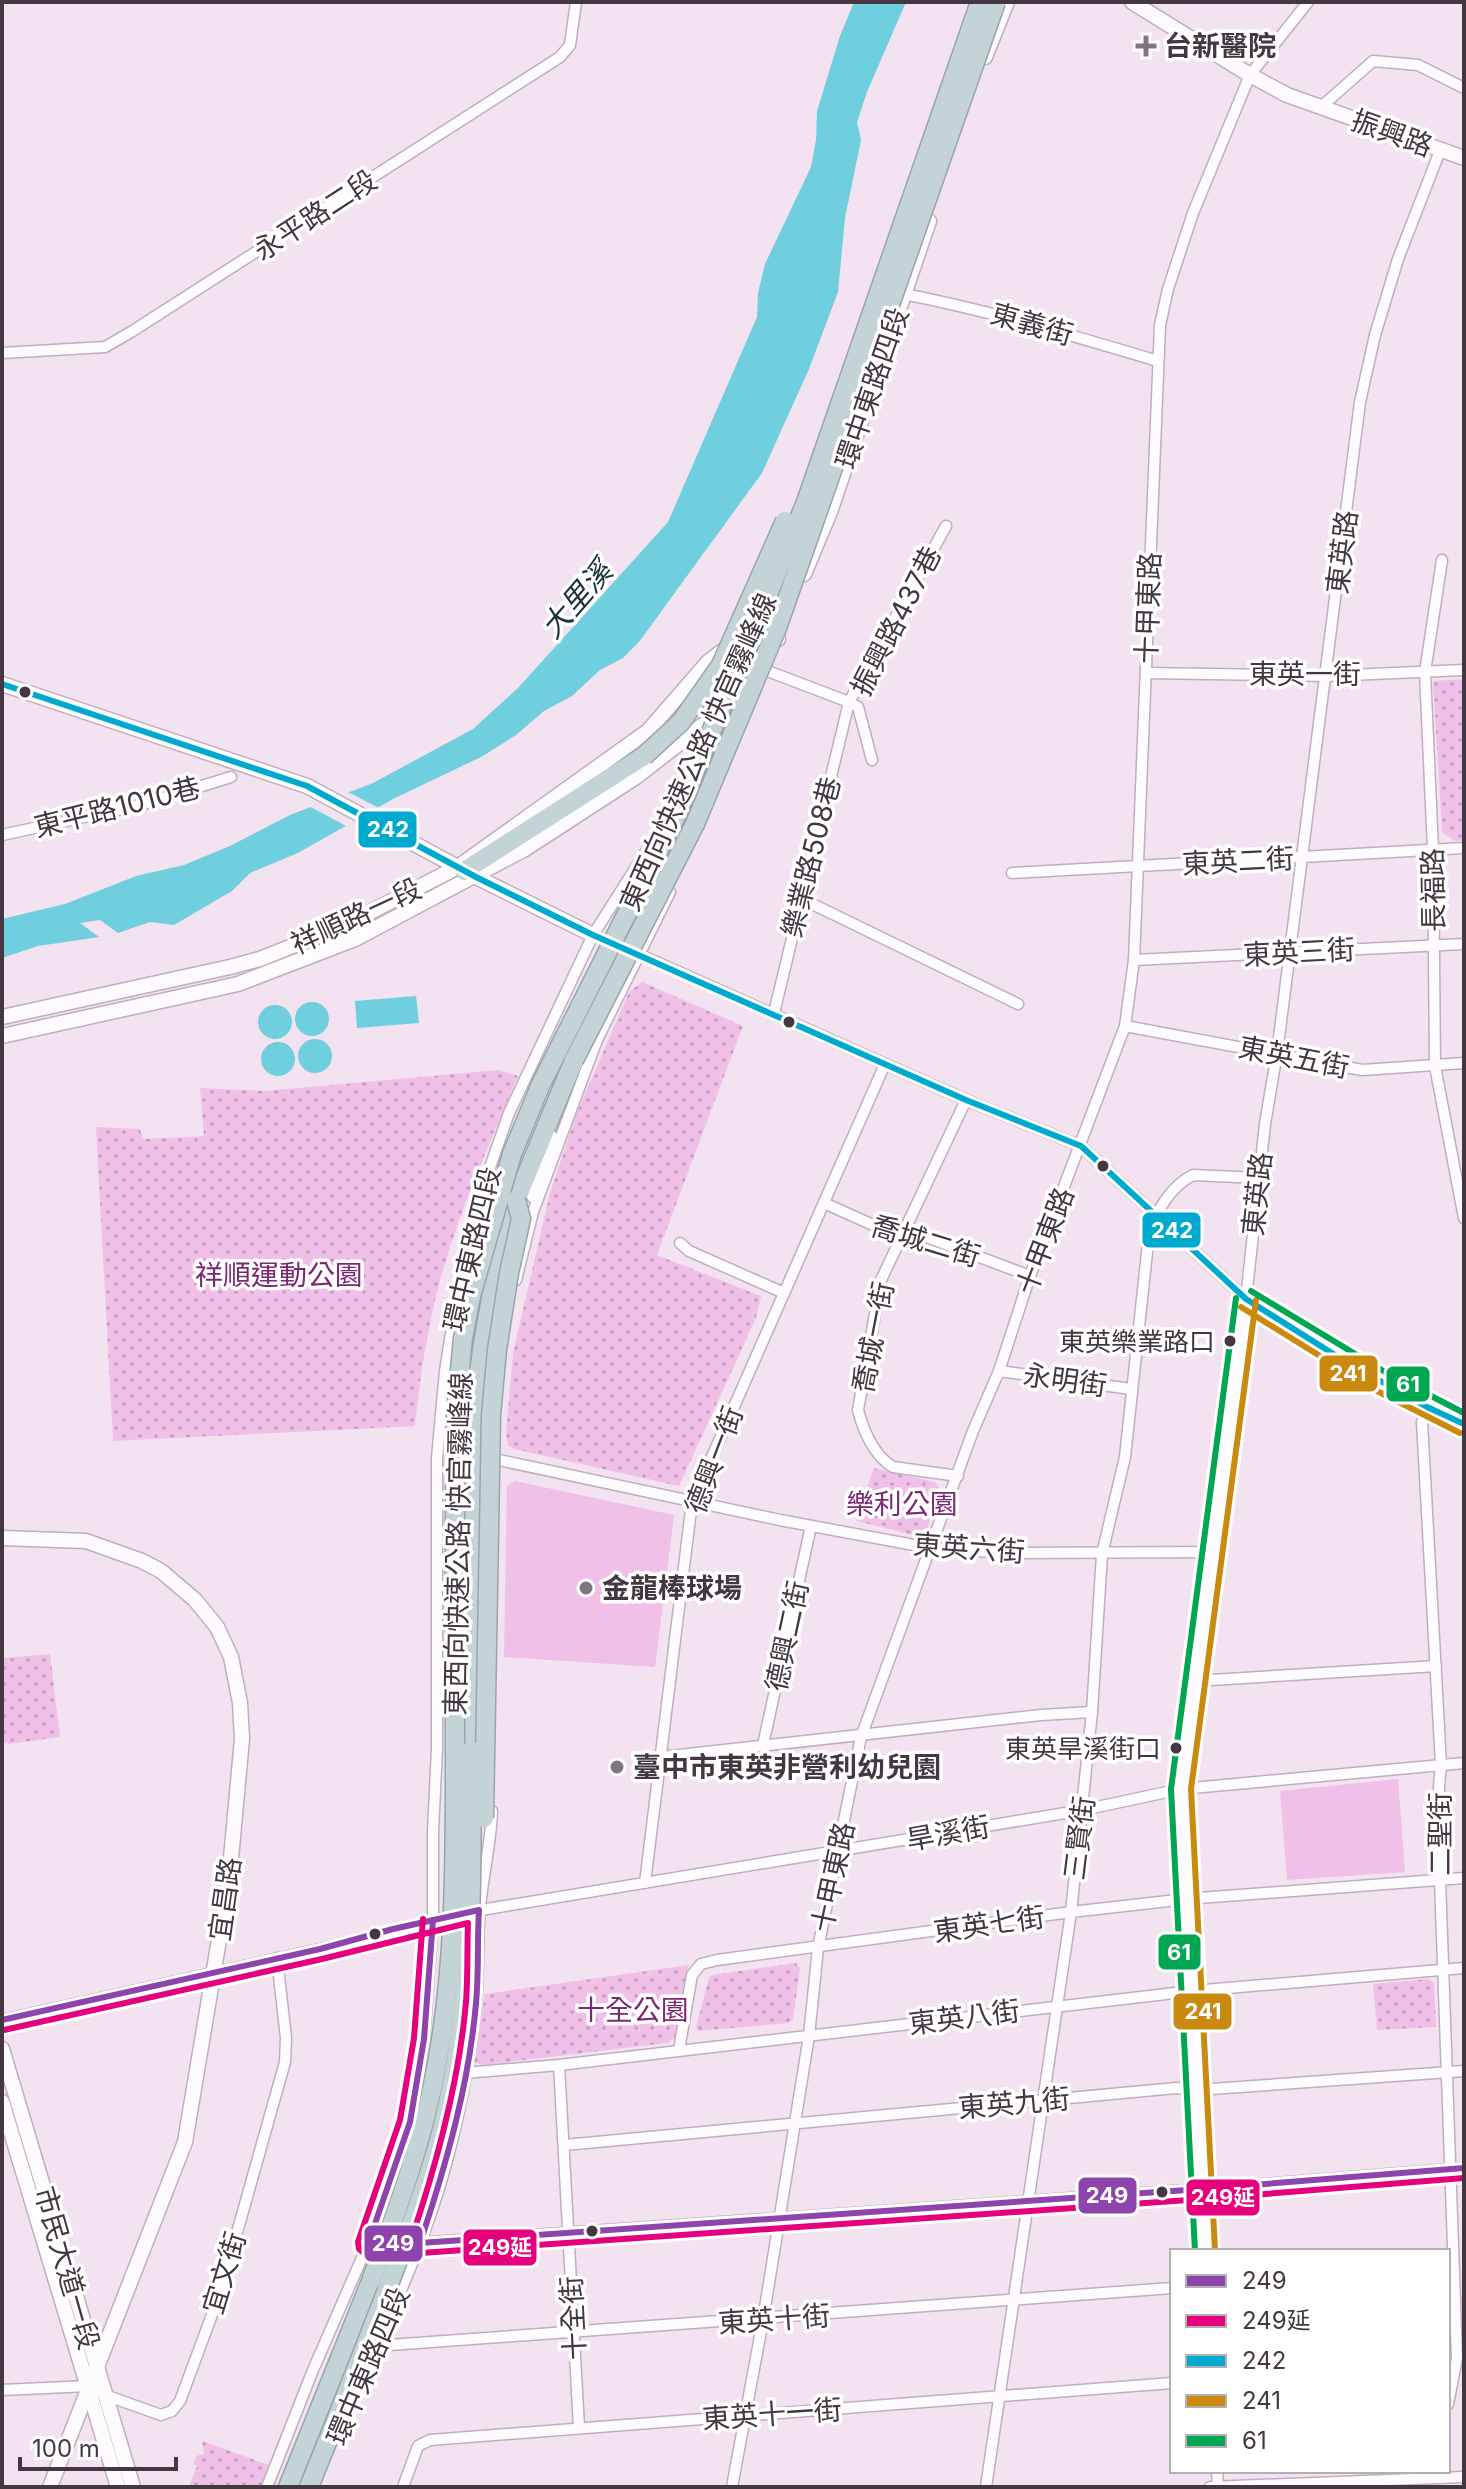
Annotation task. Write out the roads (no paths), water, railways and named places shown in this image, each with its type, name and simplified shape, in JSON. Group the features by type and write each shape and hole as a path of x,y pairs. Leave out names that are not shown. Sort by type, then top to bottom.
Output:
{"highway":[{"name":"東西向快速公路 快官霧峰線","path":"288,2487 392,2224 415,2157 434,2082 446,1994 455,1885 456,1411 463,1338 471,1296 512,1154 541,1084 677,814 806,502 980,2"},
{"name":"東西向快速公路 快官霧峰線","path":"309,2487 420,2203 439,2140 458,2046 473,1887 473,1553 478,1378 496,1271 516,1200 574,1060 695,824 777,628 996,2"},
{"path":"461,869 644,756 681,722 721,665 845,391"},
{"path":"483,1869 491,1415 497,1350 521,1219 516,1200"}],"street":[{"name":"永平路二段","path":"2,353 105,347 131,332 560,57 570,45 576,2"},
{"name":"環中東路四段","path":"483,1869 477,1828 478,1490 486,1357 540,1167 566,1098 678,877 830,512 975,84 1007,2"},
{"name":"振興路","path":"1132,2 1287,95 1464,158"},
{"name":"十甲東路","path":"732,2487 763,2320 809,2036 818,1948 861,1737 1125,1026 1134,960 1160,325 1168,289 1193,213 1250,75 1308,2"},
{"name":"振興路","path":"1321,107 1373,61 1418,65 1464,88"},
{"name":"東英路","path":"1205,2249 1181,1789 1363,388 1398,259 1440,151"},
{"name":"東義街","path":"904,294 1051,328 1158,361"},
{"name":"振興路437巷","path":"872,760 858,707 849,702 946,526"},
{"name":"長福路","path":"1442,560 1425,672 1433,850 1435,1066 1464,1218"},
{"name":"祥順路一段","path":"2,1036 238,984 355,939 461,869 648,731 708,662 721,652 778,639"},
{"name":"東英一街","path":"1146,673 1326,676 1464,670"},
{"name":"祥順路一段","path":"2,1017 169,982 260,959 345,925 624,785 763,675"},
{"path":"763,675 849,702"},
{"path":"2,684 307,786 461,869 593,935 966,1100 1081,1146 1246,1299 1427,1407 1464,1424"},
{"name":"樂業路508巷","path":"774,1013 849,702"},
{"name":"環中東路四段","path":"267,2487 313,2370 368,2244 410,2122 424,2039 433,1920 437,1749 437,1458 445,1371 457,1296 481,1193 509,1113 593,935 645,853 725,769"},
{"name":"東平路1010巷","path":"2,835 144,804 231,777"},
{"name":"東英二街","path":"1012,873 1464,848"},
{"path":"800,898 1018,1004"},
{"name":"東英三街","path":"1134,960 1464,944"},
{"name":"東英五街","path":"1125,1026 1362,1070 1464,1063"},
{"name":"環中東路四段","path":"316,2487 420,2243 437,2193 464,2073 476,2003 483,1869 491,1835 494,1459 509,1311 538,1198 597,1040"},
{"name":"德興一街","path":"645,1883 692,1502 885,1064"},
{"name":"喬城一街","path":"958,1476 893,1467 875,1449 858,1410 881,1280 966,1100"},
{"name":"三賢街","path":"986,2487 1071,1912 1092,1712 1102,1554 1125,1457 1149,1234 1156,1214 1186,1178 1193,1175 1259,1178"},
{"name":"喬城二街","path":"824,1203 902,1238 916,1233 1030,1276"},
{"path":"680,1243 689,1251 784,1293"},
{"name":"永明街","path":"999,1371 1131,1389"},
{"name":"二聖街","path":"1427,1407 1422,1422 1441,1765 1440,1880 1456,2268 1457,2358 1450,2394"},
{"name":"東英六街","path":"494,1459 692,1502 930,1548 1006,1553 1213,1552"},
{"name":"德興二街","path":"763,1745 811,1526"},
{"name":"宜昌路","path":"2,1538 86,1541 161,1571 195,1600 217,1627 231,1657 240,1703 242,1739 229,1880 185,2142 50,2487"},
{"path":"1195,1681 1436,1666"},
{"path":"661,1757 1092,1712"},
{"name":"旱溪街","path":"2,2020 479,1910 1083,1810 1181,1789 1464,1763"},
{"name":"東英七街","path":"679,2050 692,1975 701,1964 1186,1899 1464,1878"},
{"name":"宜文街","path":"88,2386 161,2415 172,2411 180,2401 220,2293 285,2062 286,2038 277,1958"},
{"name":"東英八街","path":"464,2073 559,2065 1192,1991 1464,1968"},
{"name":"市民大道一段","path":"2,2049 133,2487"},
{"name":"十全街","path":"559,2065 579,2427"},
{"name":"東英九街","path":"564,2145 1176,2088 1197,2090 1464,2071"},
{"name":"市民大道一段","path":"2,2102 118,2487"},
{"path":"368,2244 420,2243 1202,2189 1464,2168"},
{"name":"東英十街","path":"376,2346 1170,2288"},
{"name":"東英十一街","path":"403,2487 418,2446 430,2440 1170,2383"},
{"path":"2,2390 88,2386"},
{"path":"1210,2487 1438,2474 1464,2477"}],"water":[{"path":"854,2 906,2 857,122 861,140 845,218 838,292 809,369 762,473 639,642 623,658 600,670 572,696 544,711 516,735 483,756 393,799 298,853 250,873 232,891 174,925 150,922 118,933 100,920 80,923 99,937 38,946 2,958 2,919 65,904 136,876 184,865 230,846 290,815 373,783 473,729 518,688 668,522 757,317 758,293 765,264 811,167 817,111"},
{"path":"416,996 419,1023 357,1028 355,1001"},
{"path":"312,1002 324,1007 329,1019 324,1031 312,1036 300,1031 295,1019 300,1007"},
{"path":"275,1005 287,1010 292,1022 287,1034 275,1039 263,1034 258,1022 263,1010"},
{"path":"315,1039 327,1044 332,1056 327,1068 315,1073 303,1068 298,1056 303,1044"},
{"path":"278,1042 290,1047 295,1059 290,1071 278,1076 266,1071 261,1059 266,1047"}],"place":[{"name":"台新醫院","path":"1146,46"},
{"name":"東英樂業路口","path":"1230,1341"},
{"name":"金龍棒球場","path":"586,1588"},
{"name":"東英旱溪街口","path":"1176,1748"},
{"name":"臺中市東英非營利幼兒園","path":"617,1767"}],"water label":[{"name":"大里溪","path":"576,599"}],"park label":[{"name":"祥順運動公園","path":"279,1275"},
{"name":"樂利公園","path":"902,1504"},
{"name":"十全公園","path":"633,2010"}]}
